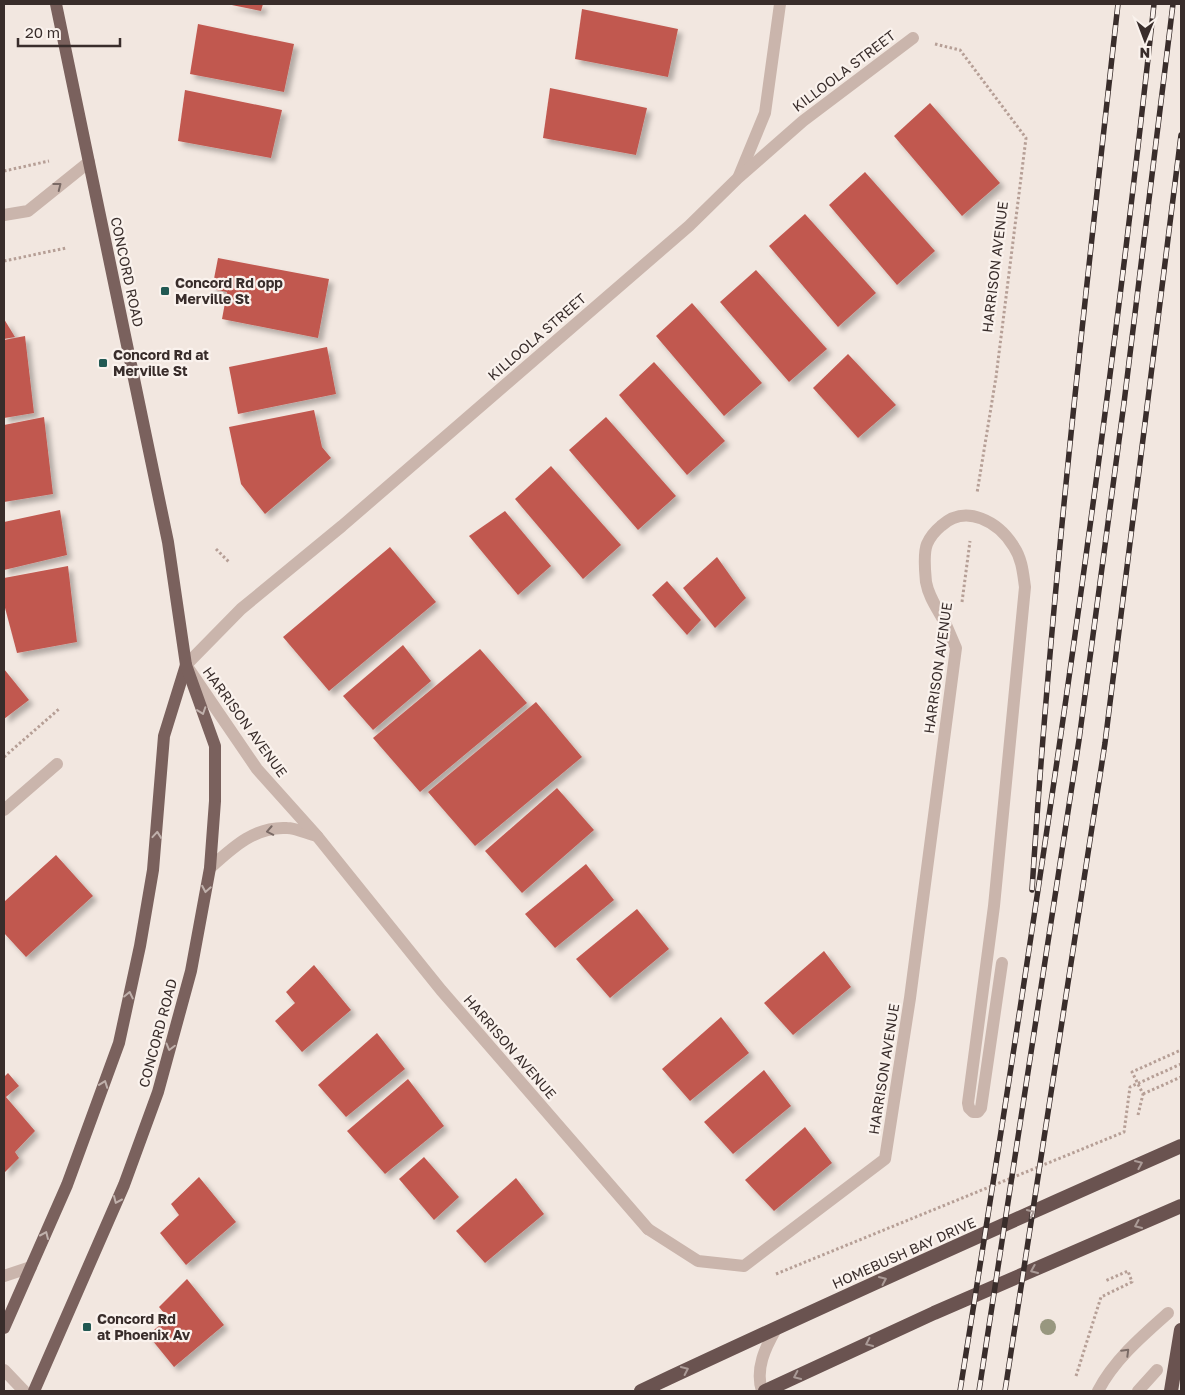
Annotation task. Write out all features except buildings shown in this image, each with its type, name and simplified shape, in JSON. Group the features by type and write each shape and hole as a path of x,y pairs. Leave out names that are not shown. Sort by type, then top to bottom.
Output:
{"highway":[{"name":"HOMEBUSH BAY DRIVE","path":"641,1391 1179,1146"},
{"path":"763,1391 934,1313 1181,1206"},
{"path":"1171,1391 1181,1330"}],"main road":[{"name":"CONCORD ROAD","path":"34,1391 124,1185 158,1092 191,971 210,868 215,801 215,746 186,665 171,558 56,4"},
{"name":"CONCORD ROAD","path":"4,1328 67,1185 119,1043 154,870 164,736 186,665"}],"street":[{"path":"738,178 765,113 780,4"},
{"name":"KILLOOLA STREET","path":"186,665 241,609 335,532 666,246 738,178 803,121 913,38"},
{"path":"4,216 28,211 89,162"},
{"path":"956,648 934,605 926,583 926,545 934,532 948,520 974,515 989,521 1014,546 1023,568 1025,587 994,906 968,1103 969,1108 973,1112 978,1112 981,1108 1002,963"},
{"name":"HARRISON AVENUE","path":"186,665 257,770 317,836 441,990 648,1229 698,1261 744,1266 885,1159 911,988 956,648"},
{"path":"4,810 57,764"},
{"path":"210,868 235,845 249,836 267,830 287,828 317,836"},
{"path":"4,1276 30,1267"},
{"path":"1098,1391 1108,1373 1119,1359 1168,1313"},
{"path":"763,1391 759,1376 761,1363 765,1348 776,1329"},
{"path":"4,1370 24,1391"},
{"path":"1138,1391 1157,1370"}],"path":[{"name":"HARRISON AVENUE","path":"913,38 960,50 1026,138 996,377 974,515 956,648"},
{"path":"4,171 49,161"},
{"path":"4,261 66,248"},
{"path":"216,548 230,562"},
{"path":"4,758 59,709"},
{"path":"1138,1115 1143,1094 1132,1072 1181,1050"},
{"path":"773,1276 1124,1132 1130,1087 1181,1064"},
{"path":"1143,1094 1181,1077"},
{"path":"1076,1377 1101,1297 1132,1282 1128,1271 1105,1281"}],"railway":[{"path":"1032,890 1059,557 1081,336 1118,4"},
{"path":"960,1391 1066,699 1113,352 1154,4"},
{"path":"979,1391 1079,740 1124,403 1173,4"},
{"path":"1005,1391 1105,743 1181,135"}],"place":[{"name":"Concord Rd opp Merville St","path":"165,291"},
{"name":"Concord Rd at Merville St","path":"103,363"},
{"name":"Concord Rd at Phoenix Av","path":"87,1327"}]}
